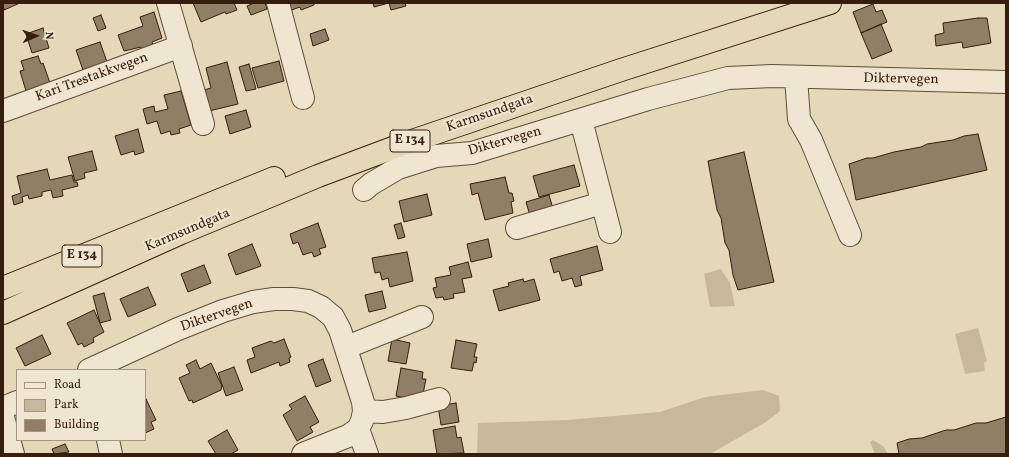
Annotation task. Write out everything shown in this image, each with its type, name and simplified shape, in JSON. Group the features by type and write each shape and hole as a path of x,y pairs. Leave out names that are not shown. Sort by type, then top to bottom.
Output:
{"highway":[{"name":"Karmsundgata","path":"6,286 312,162 406,127 619,56 785,3"},
{"name":"Karmsundgata","path":"3,313 180,233 318,176 384,151 606,75 830,3"}],"street":[{"path":"168,3 203,124"},
{"path":"278,3 303,98"},
{"name":"Kari Trestakkvegen","path":"3,111 181,46"},
{"name":"Diktervegen","path":"364,190 386,174 404,166 436,156 472,153 698,85 728,78 772,76 1006,82"},
{"path":"796,77 799,119 811,140 850,235"},
{"path":"581,120 610,232"},
{"path":"517,228 602,203"},
{"name":"Diktervegen","path":"92,369 178,329 223,311 253,302 280,299 308,301 321,307 332,317 343,339"},
{"path":"367,454 343,339 422,317"},
{"path":"303,454 348,436 361,420 383,412 406,408 439,398"},
{"path":"3,408 16,402"},
{"path":"3,417 13,454"},
{"path":"108,441 111,454"}],"green space":[{"path":"721,269 730,283 735,306 710,307 704,274"},
{"path":"978,328 987,361 984,363 985,371 965,374 955,334"},
{"path":"763,390 779,396 780,411 766,422 710,454 477,454 478,423 567,420 660,412 705,397"},
{"path":"873,440 883,446 888,454 875,454 870,442"}],"building":[{"path":"3,3 20,3 4,10"},
{"path":"193,3 234,3 237,10 226,14 225,12 201,22"},
{"path":"254,3 265,3 267,9 251,15 247,6"},
{"path":"283,3 314,3 314,5 301,10 300,7 286,12"},
{"path":"373,3 389,3 374,7"},
{"path":"389,3 405,3 406,6 391,10"},
{"path":"873,4 876,12 882,10 887,22 861,33 853,12"},
{"path":"154,12 162,38 152,42 153,45 142,49 141,47 124,51 118,35 143,26 140,17"},
{"path":"101,15 106,28 98,31 93,18"},
{"path":"987,18 991,43 963,48 962,42 936,46 935,35 944,33 943,23"},
{"path":"881,24 892,51 872,59 861,33"},
{"path":"43,28 49,48 32,53 26,34"},
{"path":"325,29 329,40 313,46 310,34"},
{"path":"100,42 107,62 83,70 76,50"},
{"path":"38,56 41,64 43,63 50,83 26,91 20,71 24,70 21,61"},
{"path":"279,61 284,81 258,88 252,68"},
{"path":"227,62 238,104 209,111 204,90 211,88 206,68"},
{"path":"249,64 256,89 246,91 239,67"},
{"path":"181,91 191,125 179,129 180,133 171,135 170,131 161,134 157,121 147,124 143,109 154,106 155,112 168,109 164,95"},
{"path":"246,110 251,127 230,134 225,116"},
{"path":"138,129 144,152 135,155 134,151 121,155 115,136"},
{"path":"978,134 987,170 856,200 849,164 867,158 921,147 927,144"},
{"path":"92,151 97,170 84,173 85,178 75,181 68,157"},
{"path":"744,152 774,282 738,290 733,275 729,250 725,243 721,218 717,210 708,161"},
{"path":"574,165 580,186 539,197 533,176"},
{"path":"47,169 50,180 72,175 74,182 77,182 78,186 62,190 63,196 53,198 51,190 42,192 42,196 29,199 28,195 22,197 23,202 14,205 12,196 21,193 17,176"},
{"path":"505,177 509,193 512,193 514,201 511,202 513,213 485,220 478,193 472,195 470,184"},
{"path":"427,194 432,215 404,222 399,201"},
{"path":"549,195 554,212 531,219 526,202"},
{"path":"318,223 326,247 319,249 321,254 314,257 312,252 303,255 298,242 293,244 290,234"},
{"path":"401,223 405,237 398,239 394,225"},
{"path":"488,239 492,257 471,262 467,244"},
{"path":"252,244 261,266 236,275 228,254"},
{"path":"597,246 603,270 580,276 582,285 575,287 572,278 562,281 559,271 554,273 550,259"},
{"path":"407,252 413,281 390,287 388,278 382,280 380,272 375,273 372,258"},
{"path":"468,262 472,277 462,279 465,292 453,294 454,298 444,300 443,297 436,298 433,288 437,287 435,278 451,275 449,267"},
{"path":"204,265 211,283 188,292 181,274"},
{"path":"523,279 524,282 534,279 540,300 499,311 493,290 509,286 508,283"},
{"path":"148,287 156,305 128,317 120,299"},
{"path":"382,291 386,308 369,312 365,295"},
{"path":"104,293 111,320 100,323 93,296"},
{"path":"94,310 104,332 93,338 94,342 84,347 82,343 78,345 67,323"},
{"path":"42,335 51,354 25,366 16,348"},
{"path":"284,339 291,357 289,358 290,362 280,366 279,362 251,373 247,360 255,357 252,348 271,341 274,343"},
{"path":"392,339 410,343 406,364 388,361"},
{"path":"456,340 477,344 474,357 477,357 476,363 474,362 472,371 451,368"},
{"path":"323,359 331,381 316,387 308,365"},
{"path":"196,360 200,369 211,363 222,386 221,390 193,403 192,400 189,401 179,378 190,373 186,365"},
{"path":"234,367 243,390 226,396 218,373"},
{"path":"401,368 423,372 422,379 426,379 423,394 418,400 396,396"},
{"path":"305,396 319,422 310,427 313,432 297,441 283,415 292,409 289,405"},
{"path":"146,399 156,420 151,422 154,429 146,433"},
{"path":"456,403 459,422 441,425 438,406"},
{"path":"1006,417 1006,454 899,454 897,443 909,439 922,438 946,430 954,430 976,423 986,423"},
{"path":"455,426 457,438 461,437 464,453 437,454 433,430"},
{"path":"227,430 238,450 231,454 216,454 208,441"},
{"path":"65,444 69,452 54,454 52,449"}]}
